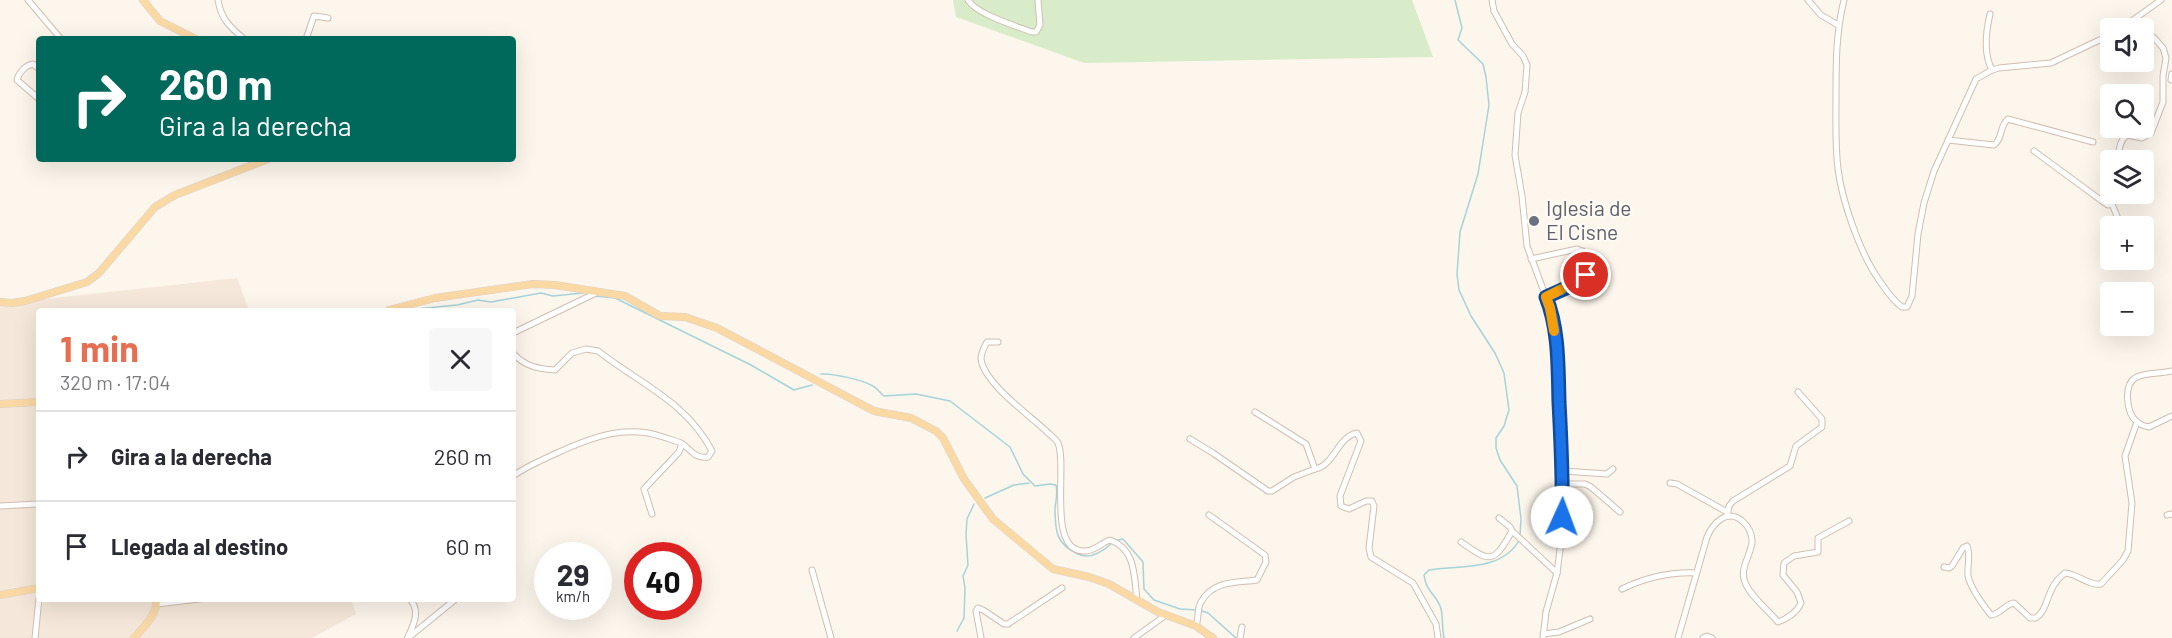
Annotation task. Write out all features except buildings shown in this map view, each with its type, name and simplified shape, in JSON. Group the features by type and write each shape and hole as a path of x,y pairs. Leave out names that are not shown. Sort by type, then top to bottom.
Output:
{"main road":[{"path":"143,0 160,21 190,36"},
{"path":"0,302 25,301 87,282 99,273 155,207 175,195 260,162"},
{"path":"397,308 435,298 533,284 601,291 625,296 660,316 685,317 717,328 874,411 911,418 927,425 943,438 964,479 993,519 1053,569 1109,584 1166,615 1196,626 1213,638"},
{"path":"0,404 36,402"},
{"path":"0,595 36,589"},
{"path":"134,638 151,618 157,602"}],"street":[{"path":"28,0 59,36"},
{"path":"218,0 220,13 227,25 240,36"},
{"path":"968,0 971,6 980,11 1032,33 1036,32 1040,25 1038,0"},
{"path":"1492,0 1494,11 1512,44 1523,56 1527,65 1525,92 1518,113 1515,155 1527,246 1550,308 1557,353 1563,471 1562,534 1557,573 1546,612 1543,636 1590,619"},
{"path":"1808,0 1821,15 1838,25"},
{"path":"1844,0 1838,25 1836,123 1838,171 1852,226 1870,268 1889,294 1902,307 1907,307 1911,303 1918,234 1924,202 1948,140 1976,79 1992,70 2051,63 2100,40"},
{"path":"2137,18 2161,0"},
{"path":"1990,14 1986,37 1988,60 1992,70"},
{"path":"307,36 314,16 328,18"},
{"path":"2119,150 2120,144 2127,135 2142,138 2151,133 2163,102 2165,53 2154,39"},
{"path":"36,66 28,64 18,75 17,80 36,96"},
{"path":"1948,140 1994,145 1999,141 2005,121 2008,119 2093,142"},
{"path":"2034,151 2100,200"},
{"path":"2106,204 2112,204 2117,216"},
{"path":"1531,259 1577,249 1583,251 1585,279 1546,297"},
{"path":"516,331 584,297 601,291"},
{"path":"998,342 987,342 982,350 981,360 989,376 999,389 1058,442 1061,458 1060,510 1066,540 1074,548 1084,552 1094,550 1107,541 1120,544 1130,555 1137,600"},
{"path":"516,356 520,361 530,365 555,370 572,353 586,349 598,351 671,400 706,439 712,451 708,457 701,458 695,456 682,444 661,436 642,432 611,433 586,440 541,458 516,474"},
{"path":"2172,371 2136,378 2129,384 2130,408 2137,422 2149,427 2172,416"},
{"path":"1678,638 1711,529 1727,514 1733,501 1790,466 1796,446 1822,427 1822,419 1798,392"},
{"path":"1255,412 1306,444 1315,469"},
{"path":"1944,567 1952,567 1963,548 1967,546 1970,560 1969,579 1991,615 2014,603 2030,618 2036,618 2042,613 2053,585 2065,573 2071,573 2094,585 2101,584 2123,560 2128,551 2132,503 2126,456 2137,422"},
{"path":"1190,439 1268,491 1272,491 1294,477 1328,463 1349,435 1357,433 1361,441 1340,496 1341,506 1349,508 1372,501 1374,506 1369,548 1371,557 1413,583 1436,624 1438,638"},
{"path":"652,514 644,489 673,460 682,444"},
{"path":"1563,471 1607,474 1613,469"},
{"path":"1670,483 1677,484 1746,523 1752,541 1743,571 1745,584 1778,622 1799,608 1801,603 1797,592 1783,575 1784,563 1790,557 1818,552 1818,538 1849,521"},
{"path":"1563,484 1585,484 1620,512"},
{"path":"0,506 36,504"},
{"path":"1196,626 1201,601 1210,590 1239,580 1257,580 1266,562 1265,555 1209,515"},
{"path":"1499,518 1557,573"},
{"path":"1461,542 1488,558 1497,553 1512,531"},
{"path":"812,570 831,638"},
{"path":"1622,588 1658,577 1696,573"},
{"path":"981,638 976,611 978,608 1008,624 1062,588"},
{"path":"35,638 39,602"},
{"path":"408,638 416,619 412,602"},
{"path":"408,638 452,602"},
{"path":"1134,638 1166,615"},
{"path":"1241,637 1242,627"},
{"path":"1703,638 1707,636 1712,638"}],"shaded area":[{"path":"237,278 248,308 36,308 36,602 352,602 356,614 312,638 0,638 0,304"}],"green space":[{"path":"953,0 1412,0 1433,57 1084,63 956,17"}],"waterway":[{"path":"1455,0 1462,28 1458,40 1483,64 1489,105 1478,174 1460,232 1457,274 1459,290 1471,316 1495,353 1504,373 1509,410 1504,426 1496,438 1496,448 1500,460 1517,486 1521,519 1520,535"},
{"path":"427,308 478,300 491,302 541,293 553,296 583,293"},
{"path":"595,296 615,298 751,365 794,390 812,385"},
{"path":"821,374 862,381 874,387 884,396 916,394 950,401 1010,447 1023,474 1035,486 1056,485 1056,530 1065,546 1082,556 1091,556 1111,544"},
{"path":"985,498 1014,485 1029,483"},
{"path":"957,631 964,618 963,576 968,565 967,519 974,504"},
{"path":"1114,541 1123,539 1143,562 1144,589 1154,600 1180,609 1197,610"},
{"path":"1444,638 1441,609 1427,586 1424,575 1429,570 1467,567 1491,562 1512,550 1520,539"},
{"path":"1202,611 1208,613 1236,638"}],"slow traffic":[{"path":"1554,331 1546,297 1562,289"}],"place":[{"name":"Iglesia de El Cisne","path":"1534,221"}],"route":[{"path":"1562,517 1563,484 1557,353 1550,308 1546,297 1582,281 1586,275"}]}
